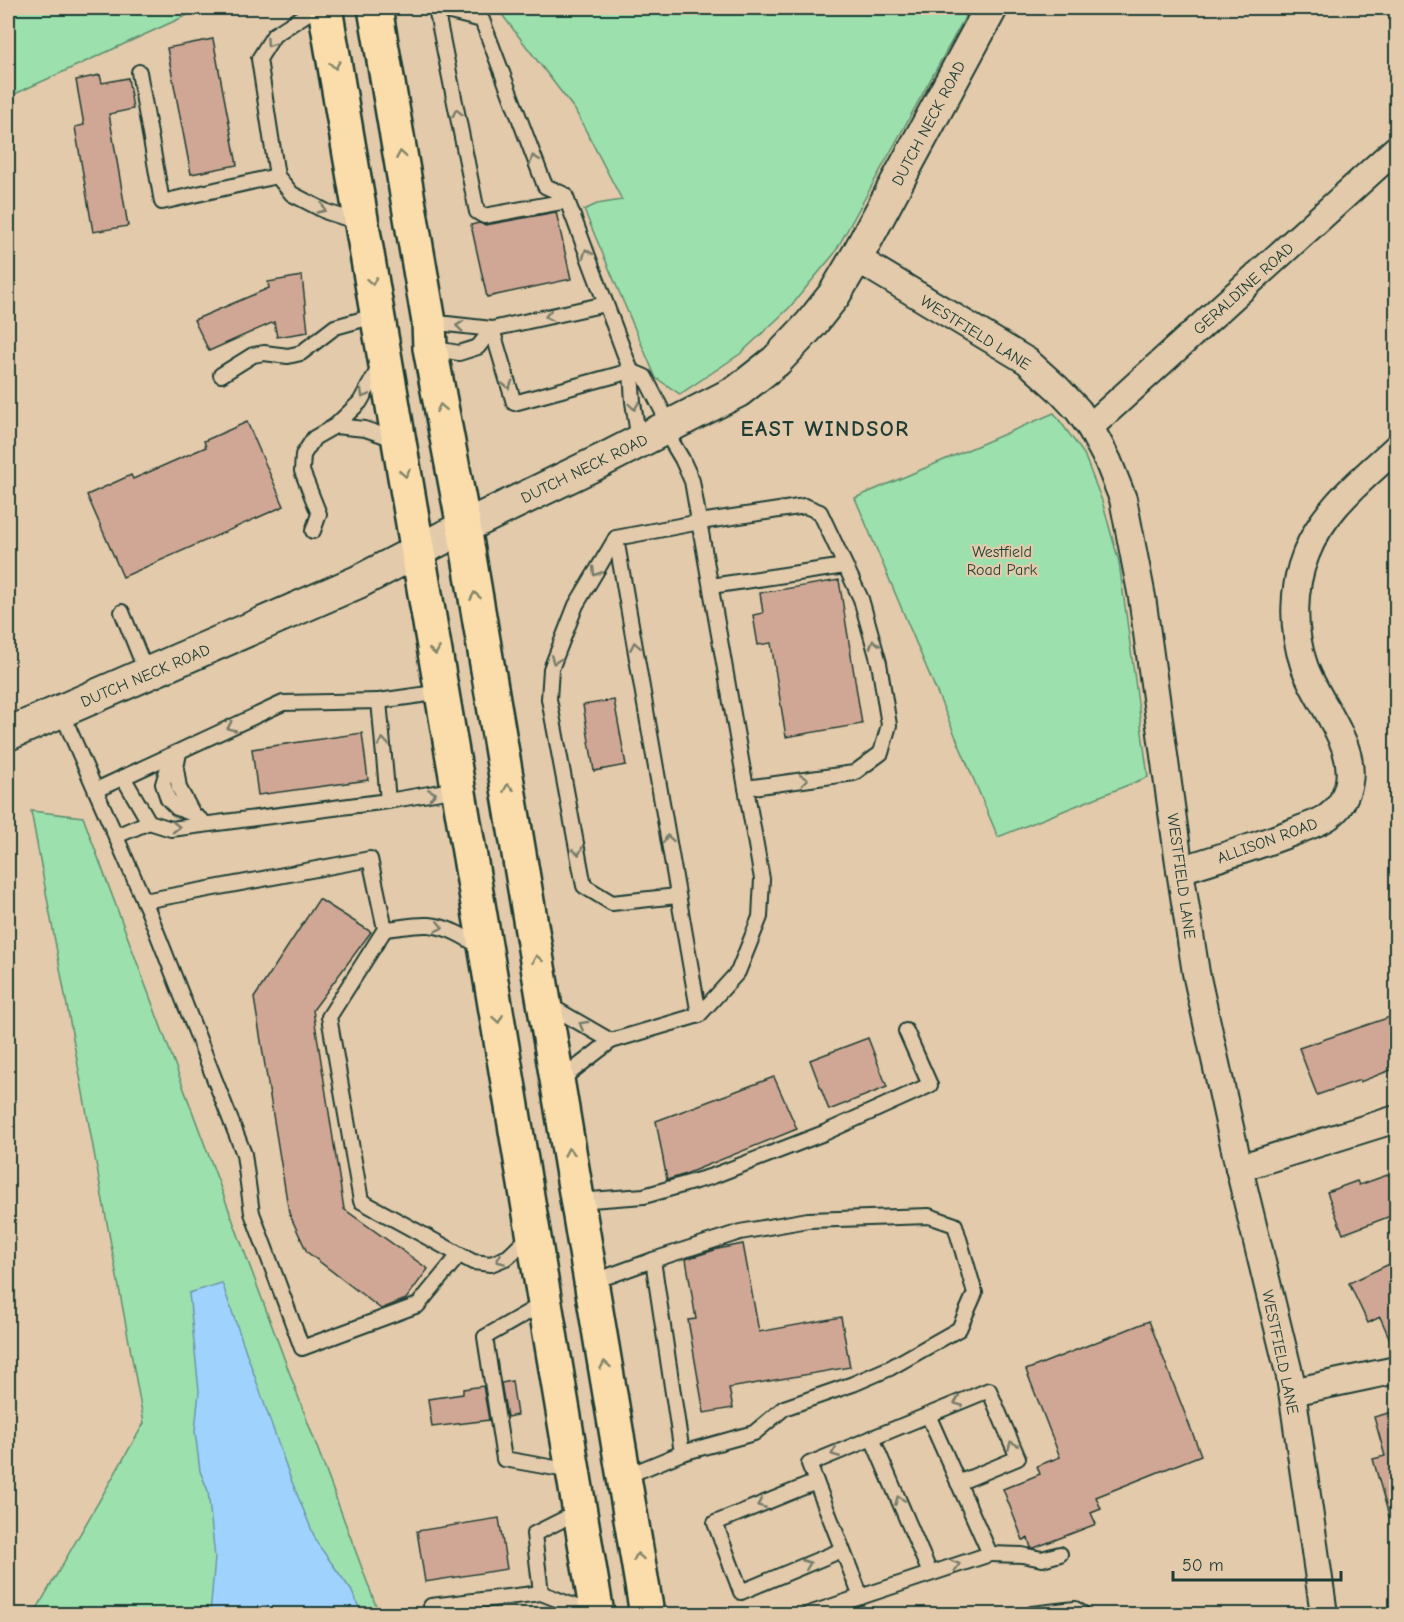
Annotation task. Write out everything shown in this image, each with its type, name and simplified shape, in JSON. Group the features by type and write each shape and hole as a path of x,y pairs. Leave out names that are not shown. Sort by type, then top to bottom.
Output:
{"highway":[{"path":"326,8 597,1614"},
{"path":"375,8 647,1614"}],"street":[{"name":"DUTCH NECK ROAD","path":"8,734 358,582 738,391 776,361 811,324 834,295 991,8"},
{"name":"GERALDINE ROAD","path":"1090,427 1396,150"},
{"name":"WESTFIELD LANE","path":"856,258 1027,361 1059,389 1090,427 1108,461 1123,500 1142,597 1196,973 1239,1168 1290,1377 1324,1614"},
{"name":"ALLISON ROAD","path":"1180,870 1275,839 1329,817 1344,799 1348,788 1350,763 1345,747 1304,666 1298,642 1295,613 1297,585 1305,555 1318,529 1338,501 1396,448"},
{"path":"1239,1168 1396,1119"},
{"path":"1292,1392 1396,1370"}],"lane":[{"path":"316,8 274,35 259,59 277,176 292,194 327,212 362,223"},
{"path":"558,1083 611,1041 699,1015 738,972 760,917 762,879 692,481 682,459 633,402 631,371 565,195 545,186 482,20 435,8 477,212 484,216 567,201"},
{"path":"139,72 162,202 277,176"},
{"path":"429,335 492,328 606,304"},
{"path":"221,375 253,356 264,353 288,356 301,353 335,327 378,315"},
{"path":"429,335 459,353 478,347 492,328"},
{"path":"492,328 514,403 631,371 645,377 658,432"},
{"path":"313,531 319,513 302,471 303,455 314,438 335,426 360,402 385,357"},
{"path":"335,426 365,429 399,440"},
{"path":"677,896 612,903 584,886 549,699 551,669 576,605 616,538 805,506 820,512 861,599 879,663 889,725 881,753 854,773 746,788"},
{"path":"616,538 699,1015"},
{"path":"711,586 845,566"},
{"path":"122,612 147,674"},
{"path":"96,790 283,703 379,701 442,692"},
{"path":"379,701 388,801"},
{"path":"61,711 144,901 244,1154 252,1213 302,1348 418,1305 459,1255"},
{"path":"179,751 169,764 163,784 168,799 177,808 193,814 206,824"},
{"path":"123,777 149,822"},
{"path":"116,836 149,822 171,829 388,801 458,789"},
{"path":"144,901 370,858 385,929 329,1017 361,1201 473,1262 491,1264 508,1257 534,1233"},
{"path":"385,929 428,925 446,928 462,935 486,951"},
{"path":"544,1003 611,1041"},
{"path":"578,1201 644,1196 713,1176 824,1133 930,1085 906,1031"},
{"path":"591,1282 740,1232 808,1220 929,1216 955,1225 975,1293 959,1329 890,1368 854,1384 784,1408 754,1433 682,1453 624,1478"},
{"path":"653,1260 682,1453"},
{"path":"545,1302 486,1337 504,1459 574,1472"},
{"path":"861,1597 809,1464 989,1390 1018,1458 958,1483"},
{"path":"928,1415 990,1554"},
{"path":"872,1438 930,1573"},
{"path":"816,1482 716,1523 741,1592 842,1550"},
{"path":"541,1593 534,1534 580,1511"},
{"path":"809,1614 990,1554 1022,1555 1042,1559 1060,1554"},
{"path":"431,1606 541,1593 597,1614"},
{"path":"1032,1614 1075,1609 1083,1614"}],"green space":[{"path":"8,8 203,8 8,97"},
{"path":"497,8 970,8 834,254 789,308 740,354 680,394 656,378 584,210 597,204 622,200 575,110"},
{"name":"Westfield Road Park","path":"1054,413 1084,454 1102,501 1119,562 1148,777 998,837 855,498"},
{"path":"31,811 83,817 379,1614 34,1614 144,1423"}],"water":[{"path":"222,1283 290,1477 317,1543 351,1590 362,1614 210,1614 215,1558 208,1491 200,1471 195,1431 199,1391 189,1293"}],"building":[{"path":"213,39 237,165 191,174 167,48"},
{"path":"100,75 102,83 128,78 133,109 109,114 128,226 93,232 75,127 84,125 76,80"},
{"path":"556,212 571,279 487,297 471,225 479,223 486,225"},
{"path":"302,276 308,332 277,337 274,322 209,351 194,320 269,288 268,282"},
{"path":"247,422 284,506 123,577 87,495 131,475 133,479 206,447 204,441"},
{"path":"839,580 862,724 786,737 771,643 758,645 753,615 763,613 760,593"},
{"path":"614,700 626,765 594,771 583,705"},
{"path":"362,733 368,780 258,795 252,749"},
{"path":"319,899 371,932 313,1010 344,1209 428,1269 406,1299 381,1309 307,1252 289,1213 254,998"},
{"path":"1396,1015 1396,1068 1317,1095 1299,1048"},
{"path":"868,1038 887,1087 829,1110 810,1060"},
{"path":"774,1077 797,1129 667,1180 656,1121"},
{"path":"1396,1172 1396,1214 1343,1234 1327,1192 1357,1181 1359,1185"},
{"path":"743,1244 759,1332 841,1317 850,1367 729,1388 733,1408 704,1413 688,1320 696,1319 686,1259"},
{"path":"1396,1261 1396,1353 1380,1317 1368,1323 1349,1283"},
{"path":"1149,1321 1201,1455 1096,1497 1101,1509 1091,1513 1096,1524 1031,1548 1028,1538 1023,1540 1003,1489 1040,1474 1037,1466 1060,1457 1026,1370"},
{"path":"512,1381 517,1415 507,1417 501,1383"},
{"path":"483,1386 489,1420 432,1427 428,1399 463,1394 463,1389"},
{"path":"1396,1411 1396,1522 1391,1523 1373,1459 1385,1456 1374,1417"},
{"path":"499,1518 507,1569 425,1582 417,1531"}],"district":[{"name":"EAST WINDSOR","path":"825,428"}]}
